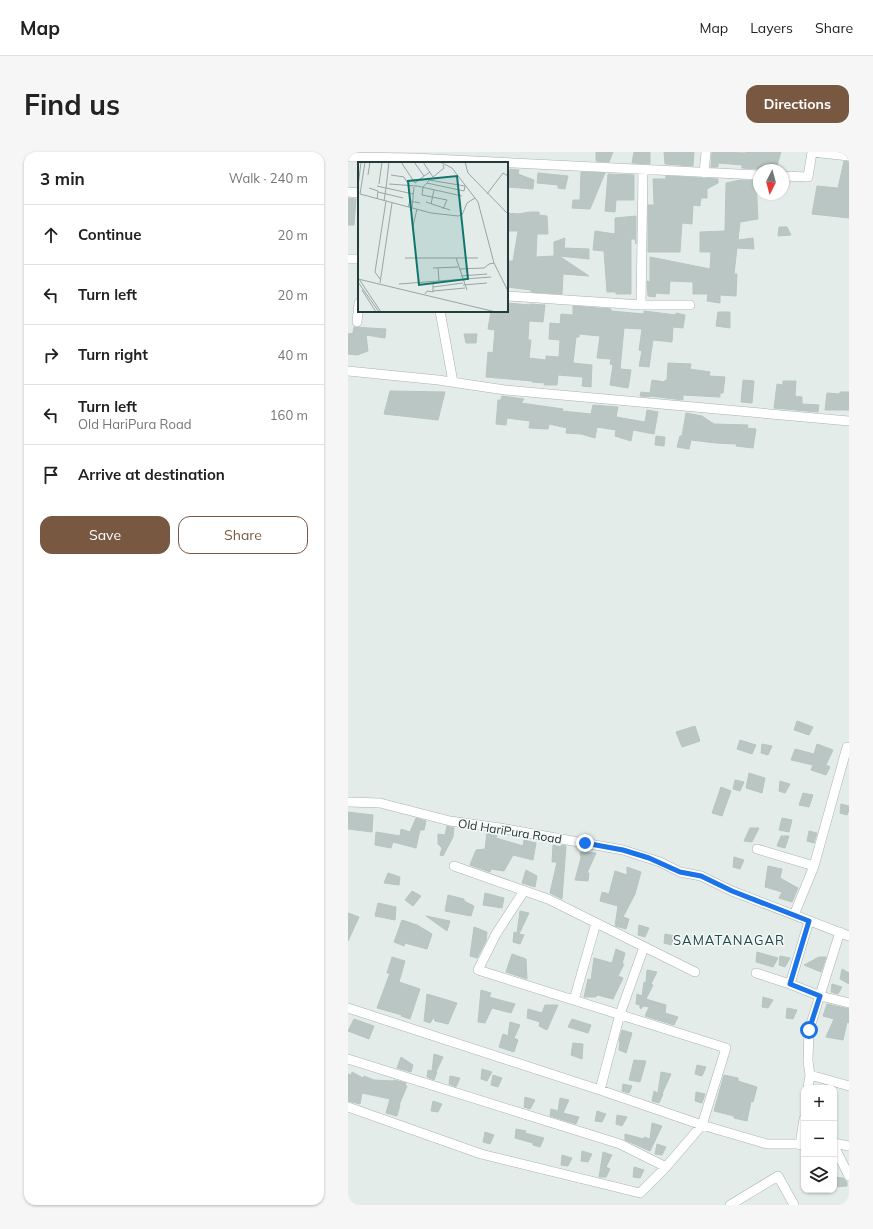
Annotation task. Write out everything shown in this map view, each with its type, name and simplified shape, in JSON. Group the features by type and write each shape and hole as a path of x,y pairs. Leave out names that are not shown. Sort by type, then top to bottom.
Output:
{"street":[{"path":"704,173 706,152"},
{"path":"789,176 808,177 812,152 849,156"},
{"path":"348,157 412,158 489,162"},
{"path":"508,163 753,175"},
{"path":"641,305 643,170"},
{"path":"348,192 358,193"},
{"path":"348,259 358,260"},
{"path":"508,296 641,305 690,305"},
{"path":"357,322 358,312"},
{"path":"440,312 453,382"},
{"path":"348,371 453,382 512,391 776,416 849,421"},
{"path":"794,915 814,866 847,747"},
{"name":"Old HariPura Road","path":"348,802 380,803 450,821 500,828 623,850 660,862 680,872 701,876 732,891 845,934"},
{"path":"757,850 814,866"},
{"path":"454,866 548,899 695,972"},
{"path":"348,1108 481,1154 640,1193 666,1167 702,1125 726,1048 478,970 496,934 524,891"},
{"path":"790,984 809,921"},
{"path":"574,1000 596,923"},
{"path":"808,1085 810,1074 808,1061 809,1030 820,996 845,934"},
{"path":"600,1090 620,1014 644,947"},
{"path":"756,973 820,996 849,1003"},
{"path":"348,1008 600,1090 702,1125 767,1144 801,1145"},
{"path":"348,1058 620,1144 666,1167"},
{"path":"810,1074 849,1086"},
{"path":"837,1144 849,1146"},
{"path":"837,1150 849,1176"},
{"path":"730,1205 778,1176 794,1205"}],"building":[{"path":"596,152 613,152 609,162 596,161"},
{"path":"634,152 650,152 650,164 632,163"},
{"path":"664,152 694,152 693,166 665,164"},
{"path":"712,152 781,152 777,164 753,164 753,169 742,168 742,165 718,163 718,167 711,167"},
{"path":"844,161 849,162 849,218 812,214 817,186 838,188"},
{"path":"510,169 519,170 518,174 534,180 533,189 508,187"},
{"path":"581,172 605,173 590,209 572,208 573,200 580,200"},
{"path":"538,173 568,176 565,189 558,188 558,185 537,183"},
{"path":"608,174 634,175 634,200 616,200 615,212 605,211"},
{"path":"666,176 718,179 718,183 707,189 707,198 701,198 700,206 693,205 692,224 682,223 680,252 648,252 648,205 654,205 653,179 666,179"},
{"path":"740,180 753,181 753,200 757,200 758,219 740,222 738,240 753,238 754,249 737,248 734,274 737,274 736,296 720,295 720,303 707,301 708,294 693,294 693,282 670,281 669,294 656,293 655,297 648,296 647,281 650,282 650,257 710,269 711,252 700,252 700,232 725,231 726,183"},
{"path":"348,198 356,199 354,225 348,225"},
{"path":"539,212 539,215 547,216 548,234 537,234 536,257 554,256 554,242 565,238 564,248 589,249 589,259 559,256 589,276 563,274 562,294 531,292 531,290 508,287 508,261 513,261 518,231 508,231 508,213 518,214"},
{"path":"636,216 636,244 635,239 631,239 631,294 616,294 616,292 607,292 604,251 593,250 595,231 615,234 615,218"},
{"path":"779,227 787,227 791,235 778,236"},
{"path":"508,303 545,305 543,322 529,321 528,340 531,340 529,358 546,360 546,356 559,357 560,340 549,339 550,323 560,324 561,314 573,315 573,306 611,309 611,311 644,314 644,311 685,315 683,328 673,327 672,342 653,340 649,367 639,366 642,351 639,350 642,329 624,328 620,369 631,370 628,388 610,385 613,365 610,364 611,359 597,358 600,336 579,334 579,337 576,337 573,363 592,365 591,387 582,386 583,377 558,375 557,385 544,385 545,383 532,381 486,377 488,352 493,353 495,330 488,329 491,312 508,312"},
{"path":"718,312 730,312 730,328 716,326"},
{"path":"354,327 386,329 385,338 366,335 368,351 357,355 348,354 348,334 353,333"},
{"path":"464,334 477,334 476,343 466,343"},
{"path":"668,363 691,364 690,369 710,372 709,376 725,377 723,393 720,393 720,397 683,395 683,400 640,396 641,392 650,393 652,380 667,381"},
{"path":"743,380 754,381 752,403 741,402"},
{"path":"783,381 796,381 795,396 802,397 802,404 819,405 818,412 774,408 777,384 783,385"},
{"path":"390,391 445,392 438,420 384,414"},
{"path":"840,392 849,392 849,410 825,410 827,393 840,394"},
{"path":"502,396 524,399 521,403 563,409 562,411 591,414 593,405 618,407 616,417 645,422 647,410 658,412 654,434 633,430 631,441 615,436 616,430 597,427 595,438 581,434 566,433 567,428 549,424 548,429 529,428 530,421 507,418 506,425 496,424 498,400 501,400"},
{"path":"686,413 702,416 714,424 748,425 747,428 756,429 753,448 736,446 737,444 691,440 689,449 677,447 680,436 682,436"},
{"path":"656,436 665,437 664,446 655,445"},
{"path":"797,721 813,727 809,735 794,730"},
{"path":"695,726 700,741 682,747 676,732"},
{"path":"740,740 756,745 752,754 737,749"},
{"path":"762,744 772,746 768,755 761,753"},
{"path":"817,744 833,750 826,765 830,767 826,775 811,770 813,765 791,760 795,749 814,754"},
{"path":"749,773 765,778 762,793 746,788"},
{"path":"735,780 744,782 740,791 733,789"},
{"path":"780,781 790,784 785,793 779,791"},
{"path":"721,787 731,791 722,816 712,813"},
{"path":"803,793 813,795 809,807 799,805"},
{"path":"841,804 849,806 847,815 840,813"},
{"path":"348,812 373,815 372,832 348,829"},
{"path":"416,818 426,821 424,830 420,830 416,848 393,842 391,848 375,845 376,832 400,836 401,829 410,832"},
{"path":"782,818 792,820 789,832 779,830"},
{"path":"447,826 454,828 453,837 443,856 440,855 442,848 438,844 438,834 445,835"},
{"path":"750,828 759,828 752,842 744,841"},
{"path":"809,831 817,833 814,843 807,841"},
{"path":"487,833 497,834 496,838 523,846 524,840 536,843 533,860 513,855 504,871 491,869 490,872 470,865 476,850 485,849"},
{"path":"781,836 789,836 785,848 777,846"},
{"path":"553,845 561,847 561,845 566,846 562,899 550,893 557,862 552,862"},
{"path":"580,852 596,853 587,873 589,873 588,881 575,880 581,858"},
{"path":"734,857 744,860 740,869 733,867"},
{"path":"768,866 782,869 780,878 798,888 792,902 779,898 782,892 765,887"},
{"path":"627,867 641,872 635,894 623,917 629,919 626,929 615,926 618,906 600,901 602,892 609,894 615,871 627,875"},
{"path":"526,870 537,876 535,887 522,883"},
{"path":"388,873 400,877 399,885 384,883"},
{"path":"412,891 421,896 413,906 405,900"},
{"path":"485,893 504,898 502,908 483,905"},
{"path":"448,895 464,899 464,901 474,906 471,916 445,911"},
{"path":"378,903 396,907 395,920 375,916"},
{"path":"520,911 529,913 519,934 524,935 520,944 513,942 514,932 517,933"},
{"path":"348,913 359,917 348,941"},
{"path":"426,916 450,921 447,931"},
{"path":"402,920 417,925 432,934 427,949 405,943 404,946 394,942"},
{"path":"639,925 649,928 645,937 638,935"},
{"path":"474,927 487,932 486,941 477,958 470,956"},
{"path":"665,934 675,936 671,945 664,943"},
{"path":"616,949 625,953 622,964 624,964 618,976 623,978 613,999 597,995 596,997 584,997 588,979 591,980 594,958 612,963"},
{"path":"757,952 778,958 773,967 756,962"},
{"path":"512,954 526,959 527,979 506,972"},
{"path":"780,956 790,958 785,967 779,965"},
{"path":"392,957 405,961 399,982 420,989 410,1019 401,1016 402,1015 377,1008 390,973 387,973"},
{"path":"819,957 826,957 821,972 804,965"},
{"path":"842,969 849,973 849,984 840,979"},
{"path":"647,970 657,972 651,984 653,985 646,999 666,1005 665,1013 678,1017 674,1025 645,1016 649,1007 643,1006 641,1009 640,1005 636,1004 637,994 642,996 644,982 646,983"},
{"path":"832,984 842,987 838,994 831,992"},
{"path":"481,990 491,993 489,997 515,1004 511,1013 492,1008 485,1023 478,1022"},
{"path":"427,994 457,1003 448,1024 435,1021 434,1017 430,1023 424,1021"},
{"path":"763,997 773,1000 768,1008 762,1007"},
{"path":"827,1004 849,1009 849,1023 847,1022 843,1040 826,1037 834,1019 823,1016"},
{"path":"545,1005 558,1005 547,1030 539,1026 540,1022 527,1018 528,1009 542,1013"},
{"path":"787,1008 797,1010 793,1019 786,1018"},
{"path":"354,1019 374,1026 369,1039 348,1031"},
{"path":"572,1019 591,1025 588,1033 568,1027"},
{"path":"510,1022 520,1025 514,1038 518,1040 514,1052 499,1047 503,1034 508,1036"},
{"path":"622,1030 632,1033 626,1053 619,1050 619,1041"},
{"path":"573,1043 583,1044 582,1059 571,1055"},
{"path":"434,1054 443,1057 434,1080 427,1077 428,1070 432,1071"},
{"path":"401,1057 413,1065 411,1072 397,1068"},
{"path":"634,1060 646,1061 640,1082 629,1080"},
{"path":"697,1065 706,1067 702,1076 695,1074"},
{"path":"482,1069 492,1072 487,1081 481,1079"},
{"path":"352,1072 363,1078 364,1076 374,1080 394,1080 406,1083 405,1085 407,1086 399,1105 397,1116 386,1113 390,1099 362,1093 360,1104 348,1101 348,1074 351,1075"},
{"path":"661,1072 671,1074 659,1103 652,1101 654,1091 658,1093"},
{"path":"493,1075 502,1078 498,1087 491,1085"},
{"path":"724,1075 738,1078 738,1081 757,1087 753,1102 751,1101 747,1121 714,1111"},
{"path":"450,1076 460,1078 456,1087 449,1084"},
{"path":"623,1084 632,1086 629,1093 622,1091"},
{"path":"696,1092 705,1094 702,1103 695,1101"},
{"path":"525,1097 535,1100 530,1109 524,1107"},
{"path":"560,1098 569,1100 563,1113 579,1117 576,1124 550,1116 551,1109 558,1111"},
{"path":"433,1101 442,1104 438,1112 431,1111"},
{"path":"597,1111 606,1114 602,1122 595,1121"},
{"path":"617,1115 627,1117 622,1126 616,1124"},
{"path":"652,1123 662,1126 650,1151 625,1140 625,1134 650,1139"},
{"path":"516,1129 544,1138 540,1147 533,1145 533,1143 515,1138"},
{"path":"485,1132 494,1135 490,1144 483,1142"},
{"path":"657,1144 666,1147 662,1155 655,1154"},
{"path":"582,1151 592,1154 588,1162 581,1161"},
{"path":"603,1152 612,1155 606,1167 610,1169 606,1177 599,1177"},
{"path":"562,1155 572,1158 568,1166 561,1165"},
{"path":"634,1167 644,1170 640,1178 633,1177"},
{"path":"837,1177 843,1178 847,1182 847,1186 837,1187"}],"district":[{"name":"SAMATANAGAR","path":"729,940"}],"route":[{"path":"585,843 623,850 660,862 680,872 701,876 732,891 809,921 790,984 820,996 809,1030"}]}
